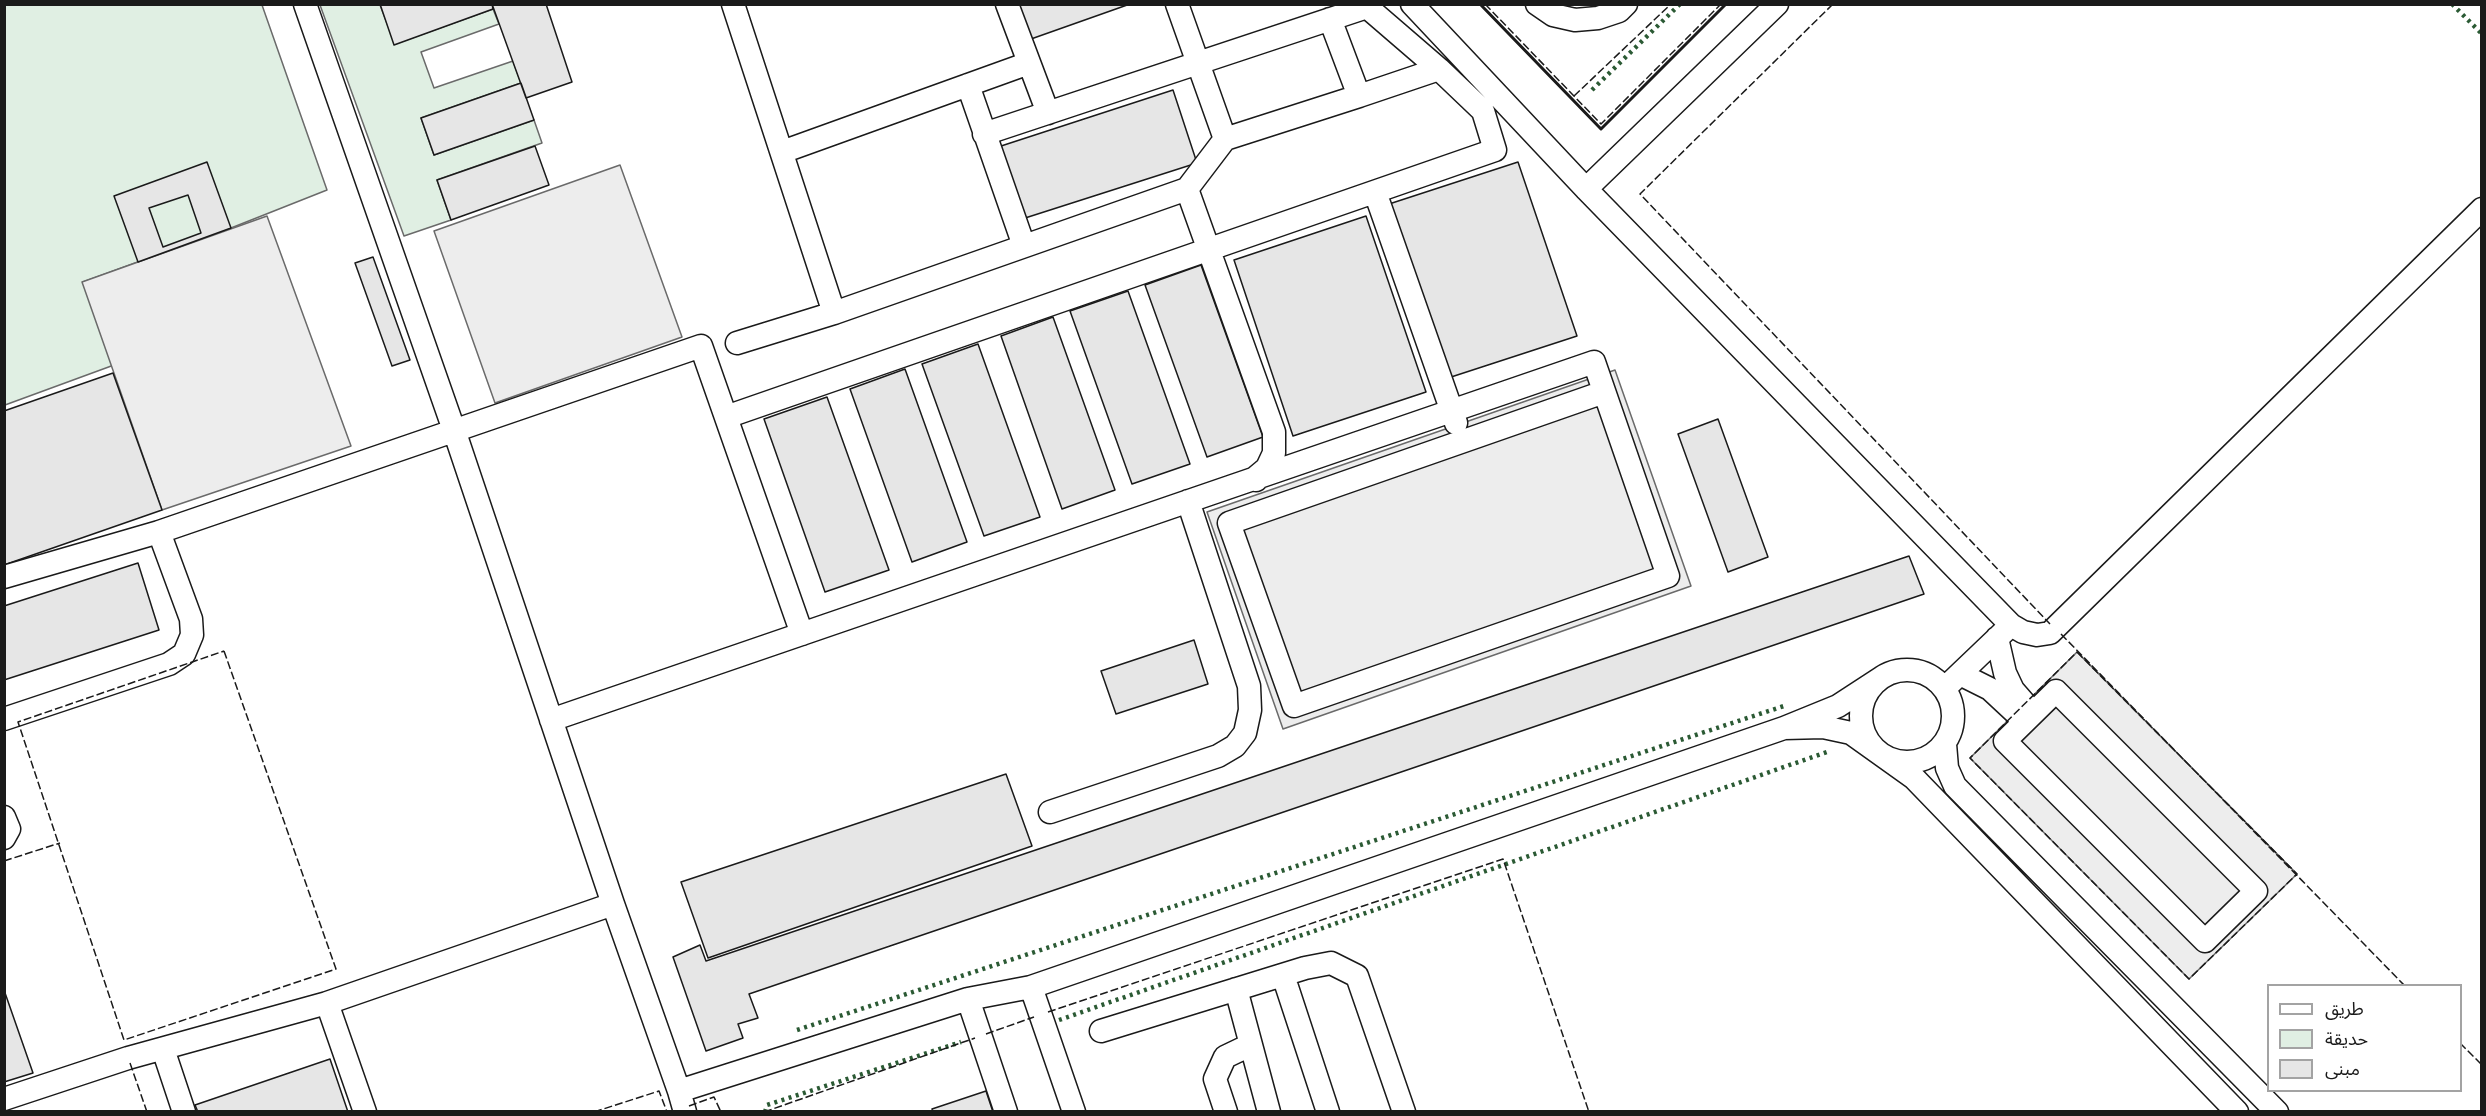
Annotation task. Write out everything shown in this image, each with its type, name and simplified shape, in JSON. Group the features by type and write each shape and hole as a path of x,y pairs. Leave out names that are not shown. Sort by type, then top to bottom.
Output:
{"lane":[{"path":"305,4 454,430 613,904 682,1101 968,999 1031,987 1784,728 1838,706 1897,670 1915,670 1990,690 2029,718"},
{"path":"733,4 834,313"},
{"path":"1007,4 1048,112"},
{"path":"1177,4 1225,140"},
{"path":"1412,4 2004,632 2005,674 2029,718"},
{"path":"1536,4 1553,15 1575,20 1598,18 1619,11 1626,4"},
{"path":"1586,189 1777,4"},
{"path":"726,417 1495,150 1484,111 1367,8 984,134"},
{"path":"1330,19 1359,96"},
{"path":"782,152 1029,63"},
{"path":"4,577 159,532 701,346 737,343 834,313 1187,189 1225,140 1439,69"},
{"path":"968,85 1024,246"},
{"path":"1187,189 1274,432 1275,453 1267,468 1256,478"},
{"path":"1375,192 1463,441"},
{"path":"1881,678 1868,690 1862,706 1861,723 1867,740 1879,753 1892,760 1906,762 1921,760 1934,754 1945,744 1952,731 1953,681 2004,632 2037,635 2050,633 2481,209"},
{"path":"710,369 737,343"},
{"path":"701,346 802,634"},
{"path":"551,720 1594,362 1668,576 1294,706 1229,523 1604,392"},
{"path":"1256,478 1270,508"},
{"path":"1050,812 1218,756 1235,746 1245,733 1250,710 1249,686 1188,501"},
{"path":"4,719 169,664 184,654 192,635 191,619 159,532"},
{"path":"2056,691 2256,891 2205,940 2005,741 2029,718 2056,691"},
{"path":"1784,728 1824,727 1851,733 1906,772 1935,799 2237,1112"},
{"path":"1945,744 1947,768 1955,786 2277,1112"},
{"path":"4,817 9,829 4,838"},
{"path":"4,1099 129,1058 327,1003 613,904"},
{"path":"1101,1031 1283,975 1331,963 1357,976 1404,1112"},
{"path":"1283,975 1328,1112"},
{"path":"1031,987 1074,1112"},
{"path":"1236,989 1269,1112"},
{"path":"968,999 1006,1112"},
{"path":"327,1003 365,1112"},
{"path":"1226,1112 1215,1079 1225,1057 1250,1045"},
{"path":"163,1049 184,1112"}],"green space":[{"path":"5,5 262,5 327,190 83,282 114,365 5,405"},
{"path":"320,5 380,5 395,44 493,9 499,24 421,52 434,88 513,61 521,83 421,118 434,155 534,120 542,143 437,180 451,220 404,236"}],"shaded area":[{"path":"620,165 682,337 495,403 434,231"},
{"path":"267,216 351,446 162,510 82,282"},
{"path":"1615,370 1691,586 1283,729 1207,512"},
{"path":"2077,652 2297,874 2189,979 1970,758"}],"building":[{"path":"380,4 492,4 493,9 394,45"},
{"path":"492,4 546,4 572,82 526,98"},
{"path":"1019,4 1130,4 1031,39"},
{"path":"521,83 534,120 434,155 421,118"},
{"path":"1173,90 1197,163 1022,219 998,147"},
{"path":"535,146 549,185 451,220 437,180"},
{"path":"207,162 231,228 138,262 114,196","holes":["188,195 201,233 163,247 149,208"]},
{"path":"1518,162 1577,336 1445,379 1386,205"},
{"path":"1366,216 1426,392 1293,436 1234,260"},
{"path":"373,257 410,360 392,366 355,263"},
{"path":"1201,265 1263,437 1207,457 1145,285"},
{"path":"1128,291 1190,464 1132,484 1070,311"},
{"path":"1053,317 1115,490 1062,509 1001,336"},
{"path":"978,344 1040,517 984,536 922,364"},
{"path":"905,369 967,542 912,562 850,389"},
{"path":"113,373 162,510 4,565 4,411"},
{"path":"827,397 889,570 825,592 764,419"},
{"path":"1718,419 1768,557 1728,572 1678,434"},
{"path":"1909,556 1924,594 749,994 758,1018 738,1024 743,1038 706,1051 673,957 700,945 706,961"},
{"path":"138,563 159,630 4,680 4,606"},
{"path":"1194,640 1208,684 1116,714 1101,671"},
{"path":"1006,774 1032,846 708,958 681,882"},
{"path":"4,990 33,1073 4,1082"},
{"path":"330,1059 348,1112 198,1112 195,1105"},
{"path":"986,1091 993,1112 933,1112 932,1109"}],"hedge":[{"path":"1592,90 1680,4"},
{"path":"2452,4 2482,34"},
{"path":"797,1030 1787,705"},
{"path":"1059,1020 1827,752"},
{"path":"765,1112 767,1105 961,1042"}],"fence":[{"path":"1485,4 1601,124 1721,4"},
{"path":"1574,96 1671,4"},
{"path":"1833,4 1640,194 2050,624"},
{"path":"2061,634 2403,984"},
{"path":"224,651 336,969 124,1040 18,722 224,651"},
{"path":"2077,652 2297,874 2189,979 1970,758 2077,652"},
{"path":"4,861 60,843"},
{"path":"1048,1012 1503,859 1589,1112"},
{"path":"986,1034 1034,1017"},
{"path":"764,1112 975,1038"},
{"path":"2462,1045 2482,1065"},
{"path":"130,1063 147,1112"},
{"path":"594,1112 659,1091 667,1112"},
{"path":"689,1106 714,1097 721,1112"}],"wall":[{"path":"1480,4 1601,129 1726,4"}]}
